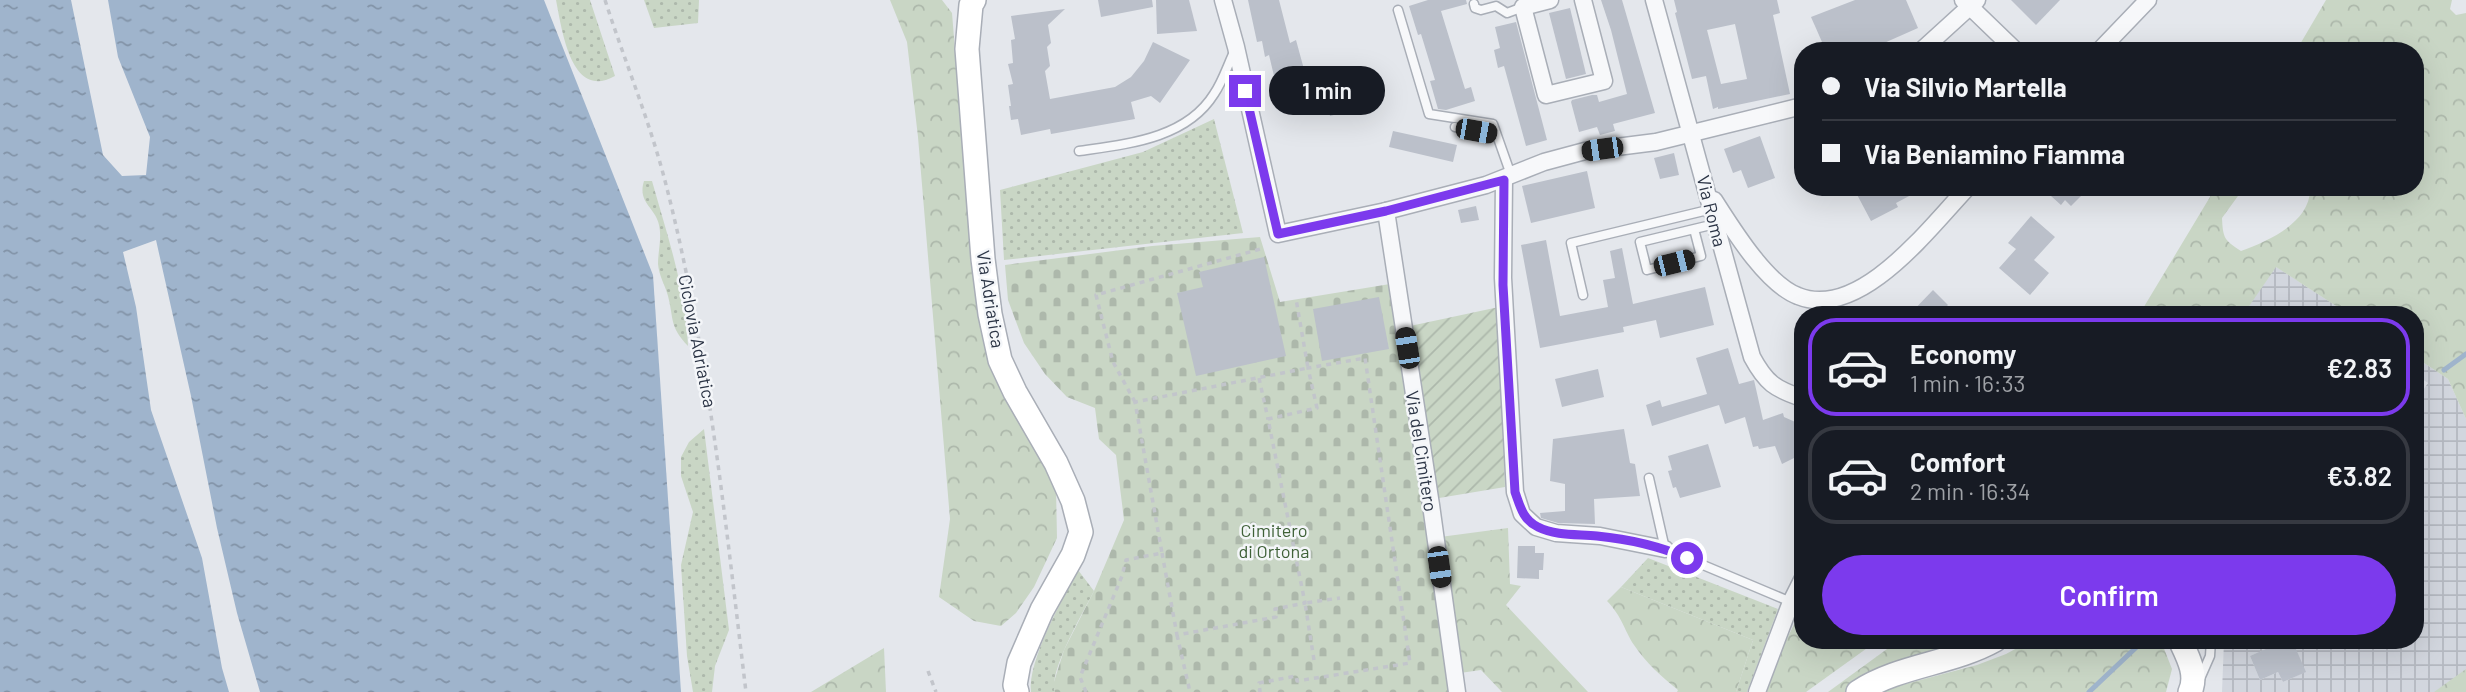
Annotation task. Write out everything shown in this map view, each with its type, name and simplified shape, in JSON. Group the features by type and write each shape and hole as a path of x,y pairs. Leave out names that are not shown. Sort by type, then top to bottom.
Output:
{"main road":[{"name":"Via Adriatica","path":"970,2 967,49 983,259 990,314 1000,360 1015,392 1056,463 1073,501 1081,532 1073,555 1042,610 1019,663 1014,685 1017,692"},
{"path":"1858,692 1876,680 1972,649"},
{"path":"2184,649 2194,682 2191,692"}],"street":[{"path":"1223,0 1278,234 1386,211 1507,178 1545,162 1585,151 1656,142 1691,131 1794,108"},
{"path":"1535,3 1546,95 1604,81 1583,0"},
{"name":"Via Roma","path":"1654,0 1752,357 1762,375 1777,390 1794,395"},
{"path":"2108,42 2148,0"},
{"path":"1930,42 1970,2 2008,42"},
{"path":"1507,178 1503,285 1515,492 1522,514 1536,527 1556,533 1600,536 1665,549"},
{"path":"1707,189 1732,229 1762,267 1796,296 1818,302 1841,298 1859,290 1893,265 1959,196"},
{"name":"Via del Cimitero","path":"1386,211 1457,692"},
{"path":"1757,692 1794,595"}],"lane":[{"path":"1474,4 1475,8 1481,10 1496,6 1507,13 1535,3"},
{"path":"1398,10 1429,114 1493,124 1507,178"},
{"path":"1079,151 1132,143 1171,131 1198,114 1215,93 1236,47"},
{"path":"1455,127 1496,134"},
{"path":"1695,229 1701,256 1647,270 1640,242 1695,229 1713,216"},
{"path":"1583,295 1571,243 1713,216"},
{"path":"1649,478 1665,549 1791,601"},
{"path":"2191,692 2204,675 2210,649"}],"path":[{"name":"Ciclovia Adriatica","path":"605,0 657,152 675,222 721,473 746,692"},
{"path":"1190,692 1177,635 1135,402 1113,362 1096,295 1264,248"},
{"path":"1268,419 1317,408 1296,299"},
{"path":"1135,402 1365,358 1410,663 1297,681 1296,676 1259,683 1260,691 1254,692"},
{"path":"1259,378 1314,660"},
{"path":"1086,692 1080,677 1122,576 1126,560 1162,552"},
{"path":"1177,635 1276,617 1275,609 1340,598"},
{"path":"928,671 936,692"}],"shaded area":[{"path":"2275,266 2336,306 2249,306"},
{"path":"2424,363 2448,379 2466,419 2466,692 2222,692 2224,649 2267,649 2250,656 2260,680 2278,672 2283,682 2305,672 2295,649 2424,649 2424,389 2428,383 2424,380"}],"green space":[{"path":"556,0 590,0 615,76 600,81 588,79 579,71 566,44"},
{"path":"644,0 699,0 698,23 654,28"},
{"path":"890,0 942,0 952,13 969,221 1029,427 1056,487 1057,538 1034,587 1016,613 1001,626 974,621 939,597 950,519 918,137 907,42"},
{"path":"2326,0 2452,0 2450,9 2456,15 2466,13 2466,419 2448,379 2424,363 2424,306 2336,306 2276,267 2249,306 2144,306 2211,196 2238,196 2222,218 2226,238 2241,251 2275,236 2296,220 2304,210 2309,196 2424,196 2424,42 2301,42"},
{"path":"1214,119 1243,233 1004,260 1000,190 1143,152"},
{"path":"644,181 652,181 680,283 688,346 673,322 658,264 659,225 643,195"},
{"name":"Cimitero di Ortona","path":"1260,237 1280,302 1390,284 1408,383 1449,692 1055,692 1053,685 1064,650 1094,591 1124,520 1116,455 1099,439 1095,408 1067,397 1045,374 1024,343 1008,300 1005,265 1152,246"},
{"path":"1499,307 1505,487 1433,499 1410,326"},
{"path":"704,429 729,630 715,666 712,692 693,692 687,656 681,565 693,512 681,476 681,457 689,442"},
{"path":"1508,528 1510,584 1521,586 1506,605 1588,692 1502,692 1481,670 1460,673 1440,537"},
{"path":"1648,558 1778,609 1747,692 1736,692 1753,640 1621,587"},
{"path":"1078,570 1094,591 1062,657 1054,683 1055,692 1031,692 1031,679 1040,648"},
{"path":"1621,587 1753,640 1736,692 1677,692 1678,690 1639,652 1607,601"},
{"path":"1794,624 1794,649 1866,649 1806,692 1761,692"},
{"path":"884,648 886,692 811,692"},
{"path":"1887,649 1954,649 1853,692 1828,692"},
{"path":"2015,649 2164,649 2172,669 2166,692 1875,692 1977,665"},
{"path":"2466,669 2466,692 2434,692"}],"water":[{"path":"0,0 544,0 653,275 681,692 0,692"}],"pier":[{"path":"71,0 108,0 118,57 150,137 146,175 122,176 103,155"},
{"path":"156,240 217,528 237,613 260,692 229,692 222,668 202,558 151,410 136,307 123,252"}],"building":[{"path":"1098,0 1152,0 1153,7 1101,17"},
{"path":"1156,0 1189,0 1197,31 1157,34"},
{"path":"1248,0 1279,0 1290,43 1296,40 1305,73 1275,80 1269,55 1265,57 1262,41 1257,42"},
{"path":"1428,0 1466,0 1467,4 1441,11 1465,89 1471,87 1475,101 1446,110 1438,109 1430,81 1435,80 1409,6"},
{"path":"1601,0 1622,0 1655,113 1613,124 1615,131 1600,135 1597,127 1579,132 1571,102 1597,95 1599,102 1627,94"},
{"path":"1674,0 1777,0 1780,13 1773,15 1790,94 1713,109 1706,76 1692,79 1675,13","holes":["1735,24 1747,79 1721,84 1707,30"]},
{"path":"1855,0 1906,0 1918,28 1886,42 1822,42 1811,17"},
{"path":"2011,0 2060,0 2036,25"},
{"path":"1570,8 1586,74 1566,79 1549,13"},
{"path":"1065,9 1048,25 1051,43 1047,47 1050,66 1045,71 1050,99 1115,87 1131,77 1144,61 1153,42 1190,60 1160,103 1151,96 1131,102 1135,119 1051,134 1050,129 1021,135 1018,119 1011,120 1009,106 1008,85 1013,84 1008,64 1013,63 1011,40 1015,39 1011,16"},
{"path":"1516,22 1547,140 1526,146 1504,66 1498,68 1494,50 1500,48 1495,27"},
{"path":"1344,92 1349,111 1330,116 1325,97"},
{"path":"1393,131 1457,145 1453,162 1389,147"},
{"path":"1760,136 1775,178 1748,188 1741,170 1733,173 1724,149"},
{"path":"1674,153 1679,175 1660,179 1654,158"},
{"path":"1587,171 1595,208 1531,223 1522,186"},
{"path":"1858,196 1909,196 1896,203 1898,207 1871,221"},
{"path":"2051,196 2081,196 2071,206 2065,200 2061,205"},
{"path":"1476,206 1479,220 1461,223 1458,210"},
{"path":"2031,216 2055,237 2034,260 2049,273 2030,295 1999,268 2016,249 2008,243"},
{"path":"1546,240 1560,316 1608,307 1603,280 1615,278 1610,251 1622,248 1633,304 1705,287 1714,325 1660,338 1656,320 1623,327 1624,332 1540,348 1521,245"},
{"path":"1264,257 1286,356 1196,376 1177,293 1203,287 1199,272"},
{"path":"1933,290 1948,305 1947,306 1918,306"},
{"path":"1379,297 1389,349 1322,361 1313,309"},
{"path":"1728,348 1739,384 1754,380 1763,420 1783,413 1784,417 1794,421 1794,458 1782,464 1775,446 1759,449 1758,446 1753,447 1745,417 1725,424 1719,405 1652,426 1646,405 1660,400 1662,407 1707,394 1696,358"},
{"path":"1598,369 1604,397 1562,407 1555,379"},
{"path":"1624,429 1630,463 1635,464 1640,496 1594,499 1595,524 1558,523 1541,518 1540,513 1565,511 1565,484 1550,481 1553,439"},
{"path":"1708,444 1721,487 1680,498 1676,487 1673,488 1668,471 1672,470 1668,456"},
{"path":"1518,546 1535,546 1535,553 1544,553 1543,570 1539,570 1539,579 1517,578"},
{"path":"2266,649 2296,649 2306,672 2283,682 2278,672 2260,680 2250,656"}],"waterway":[{"path":"2444,370 2466,354"},
{"path":"2089,692 2134,649"}],"route":[{"path":"1245,91 1278,234 1386,211 1504,180 1503,285 1515,492 1522,514 1536,527 1556,533 1600,536 1665,549 1687,558"}]}
